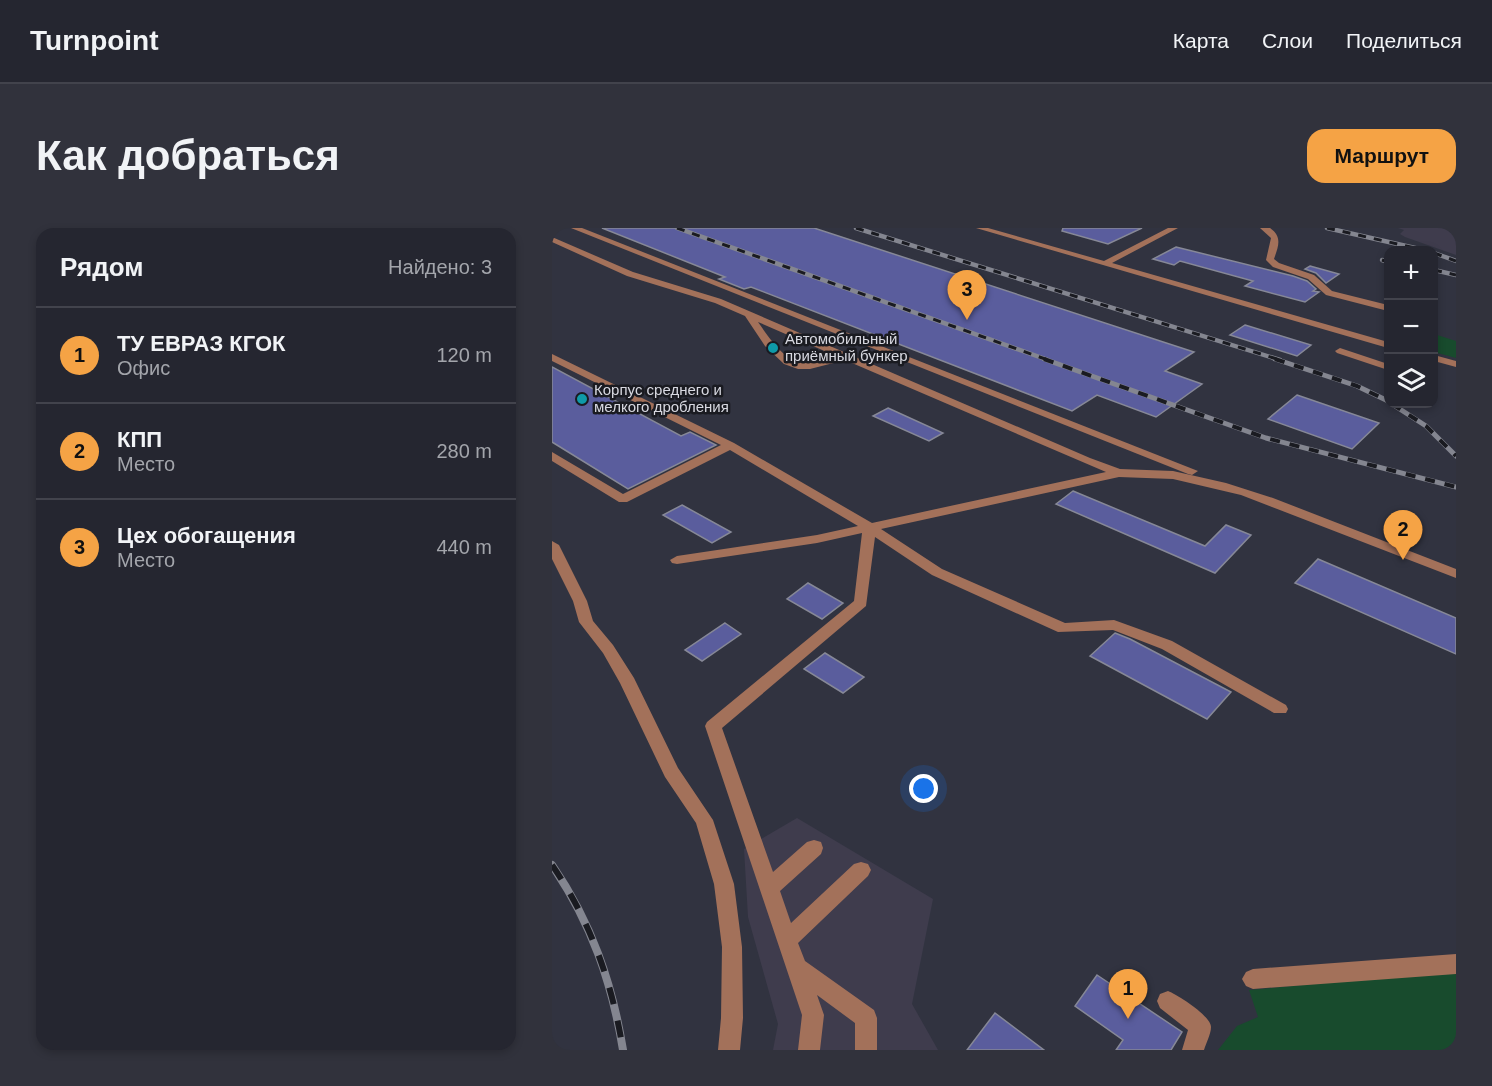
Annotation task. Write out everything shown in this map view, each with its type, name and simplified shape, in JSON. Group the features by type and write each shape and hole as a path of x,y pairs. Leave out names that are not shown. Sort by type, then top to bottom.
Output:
{"lane":[{"path":"575,228 1456,574"},
{"path":"980,228 1384,344"},
{"path":"1104,264 1174,228"},
{"path":"1263,228 1271,231 1276,238 1276,246 1270,260 1276,265 1311,277 1329,292 1384,307"},
{"path":"552,239 630,274 708,297 1086,461 1119,473"},
{"path":"748,314 762,335 789,364 810,368 846,356"},
{"path":"1340,351 1384,365"},
{"path":"552,357 730,445 869,527 937,572 1063,628 1113,625 1167,645 1280,709"},
{"path":"1438,361 1456,364"},
{"path":"552,456 623,499 730,445"},
{"path":"677,561 817,539 1119,473 1160,473 1226,484"},
{"path":"809,1050 813,1015 713,726 861,603 869,527"},
{"path":"552,545 580,601 586,622 609,649 628,682 671,772 704,820 724,884 732,947 732,1018 729,1050"},
{"path":"769,888 814,848"},
{"path":"787,940 861,870"},
{"path":"1253,979 1456,963"},
{"path":"796,967 866,1018 866,1050"},
{"path":"1168,1001 1200,1026 1193,1050"}],"shaded area":[{"path":"1398,228 1456,228 1456,255 1438,249 1438,246 1430,246 1405,237 1400,234 1404,230"},
{"path":"797,818 933,899 912,1004 938,1050 773,1050 778,1024 748,917 744,849"}],"green space":[{"path":"1438,335 1456,341 1456,358 1438,353"},
{"path":"1456,971 1456,1050 1218,1050 1237,1026 1258,1017 1249,990"}],"building":[{"path":"602,228 814,228 1194,352 1165,371 1202,384 1156,417 1097,395 1072,411 751,287 744,289 719,279 725,277"},
{"path":"1063,228 1142,228 1108,244 1062,231"},
{"path":"1176,247 1293,276 1307,281 1316,289 1313,291 1319,292 1305,302 1245,286 1253,281 1180,261 1174,265 1153,259"},
{"path":"1310,266 1339,274 1326,283 1316,273 1305,269"},
{"path":"1245,325 1311,345 1297,356 1230,335"},
{"name":"Корпус среднего и мелкого дробления","path":"552,367 681,436 690,432 716,445 628,489 552,442"},
{"path":"1297,395 1379,423 1352,449 1268,419"},
{"path":"888,408 943,433 929,441 873,416"},
{"path":"1073,491 1205,546 1226,525 1251,535 1215,573 1056,504"},
{"path":"682,505 731,532 712,543 663,515"},
{"path":"1318,559 1456,618 1456,654 1295,583"},
{"path":"808,583 843,603 822,619 787,599"},
{"path":"725,623 741,634 702,661 685,650"},
{"path":"1115,633 1231,692 1207,719 1090,656"},
{"path":"825,653 864,677 843,693 804,669"},
{"path":"1097,975 1182,1032 1171,1050 1116,1050 1123,1040 1075,1006"},
{"path":"995,1013 1044,1050 967,1050"}],"railway":[{"path":"677,228 1048,360"},
{"path":"856,228 1280,360"},
{"path":"1327,228 1406,246"},
{"path":"1438,254 1456,261"},
{"path":"1438,271 1456,275"},
{"path":"1044,359 1266,438 1456,487"},
{"path":"1275,359 1357,386 1384,399"},
{"path":"1398,408 1426,426 1456,456"},
{"path":"552,865 578,908 598,953 613,1000 623,1050"}],"place":[{"name":"Цех обогащения","path":"967,320"},
{"name":"Автомобильный приёмный бункер","path":"773,348"},
{"name":"Корпус среднего и мелкого дробления","path":"582,399"},
{"name":"КПП","path":"1403,560"},
{"name":"ТУ ЕВРАЗ КГОК","path":"1128,1019"}]}
